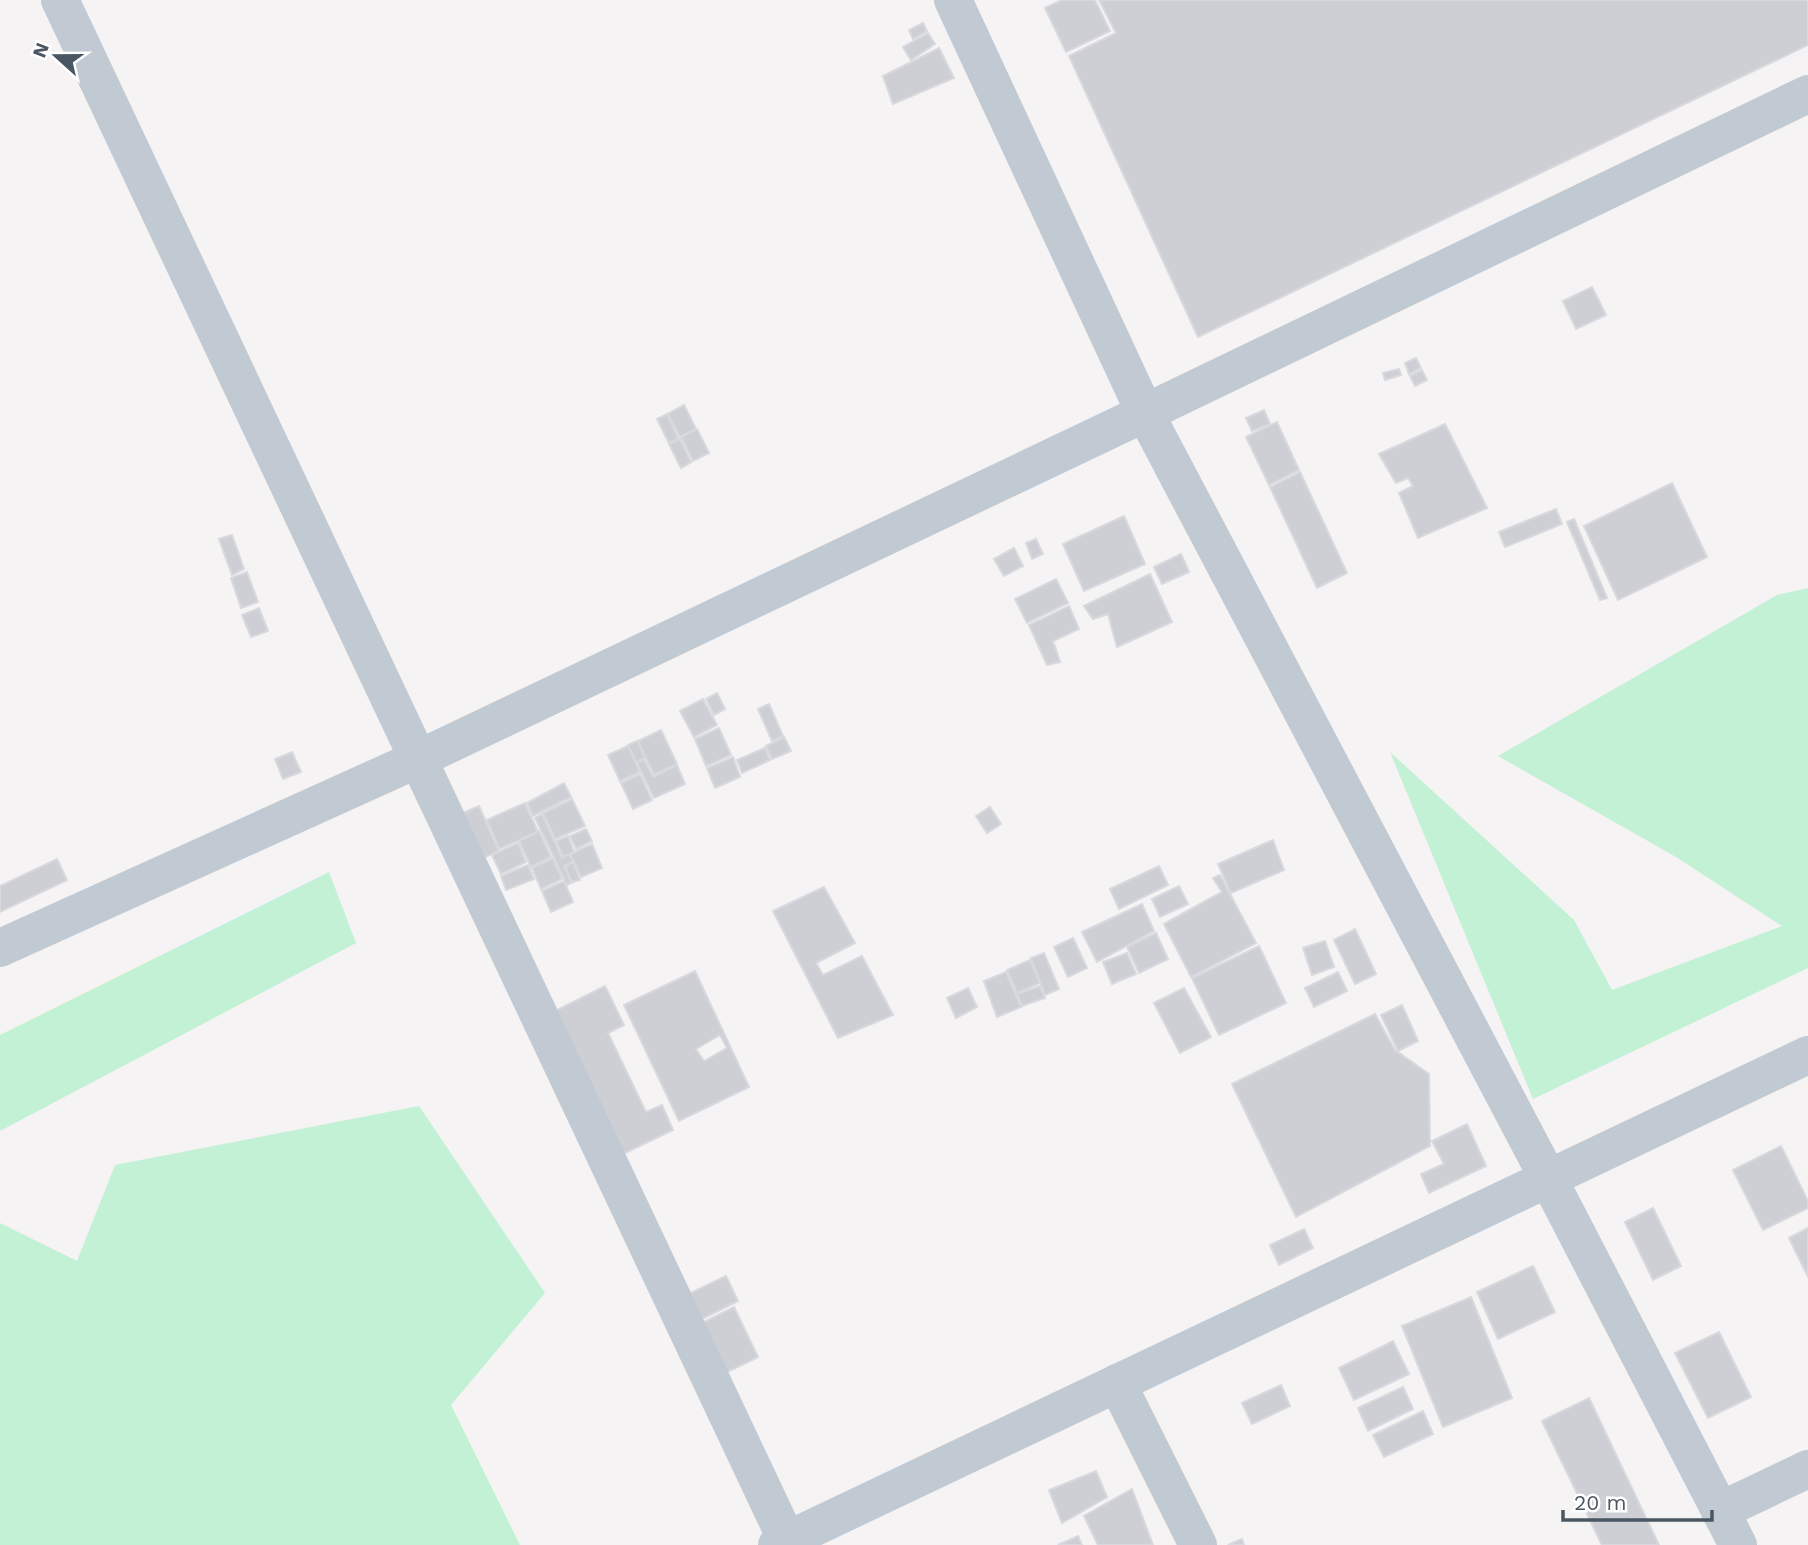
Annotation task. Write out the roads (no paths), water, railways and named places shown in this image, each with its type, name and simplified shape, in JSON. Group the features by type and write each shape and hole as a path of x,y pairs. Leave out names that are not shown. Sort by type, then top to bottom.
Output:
{"street":[{"path":"60,0 784,1544 1808,1055"},
{"path":"953,0 1145,413 1738,1545"},
{"path":"0,948 418,759 1808,94"},
{"path":"1117,1383 1198,1545"},
{"path":"1720,1511 1808,1469"}]}
